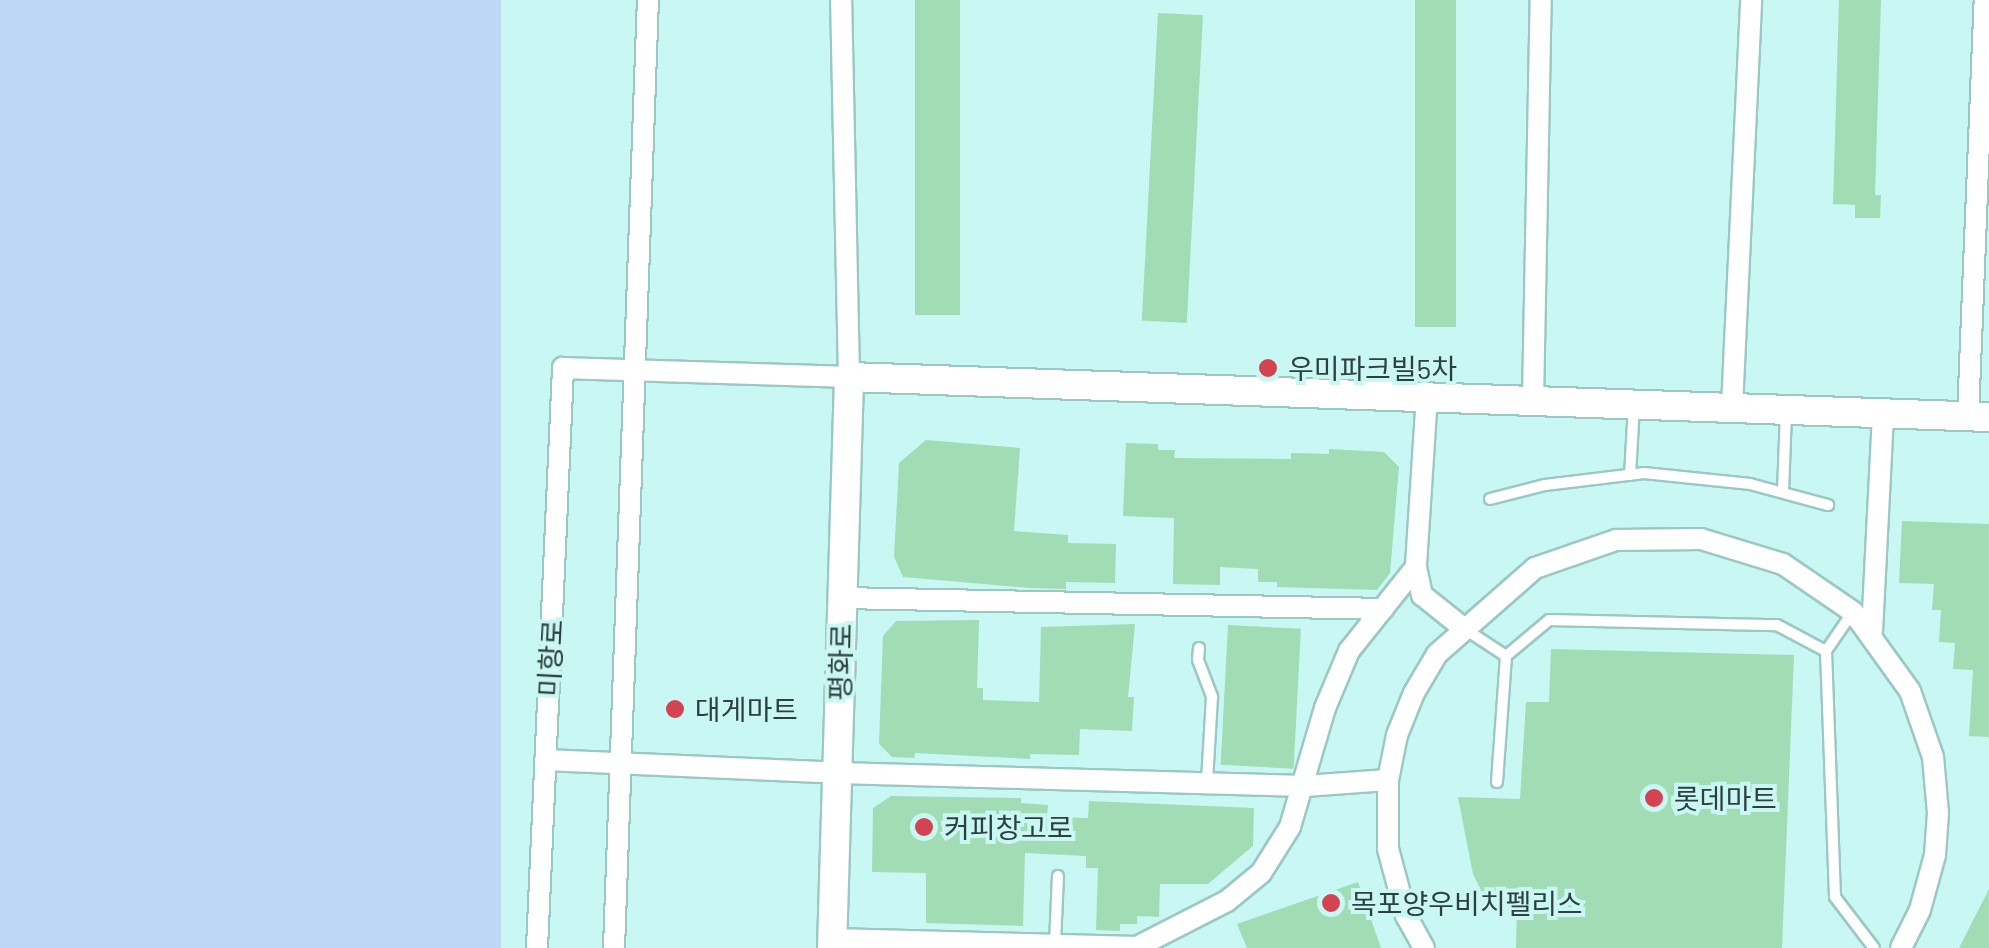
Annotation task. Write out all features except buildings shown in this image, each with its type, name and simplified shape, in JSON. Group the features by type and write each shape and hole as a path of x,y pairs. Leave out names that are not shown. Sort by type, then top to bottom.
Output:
{"street":[{"path":"614,948 648,0"},
{"path":"841,0 850,377"},
{"path":"1533,400 1541,0"},
{"path":"1732,407 1751,0"},
{"path":"633,367 1978,417 1984,0"},
{"name":"미항로","path":"537,948 562,368 633,367"},
{"name":"평화로","path":"833,944 850,377"},
{"path":"1426,396 1416,567 1422,596 1462,627"},
{"path":"1872,632 1882,413"},
{"path":"1424,948 1406,916 1388,849 1388,780 1398,735 1414,693 1437,654 1462,627 1535,568 1616,540 1702,539 1783,564 1853,612 1872,632 1910,691 1933,757 1937,785 1934,856 1920,910 1901,948"},
{"path":"833,944 1137,948 1228,901 1261,873 1290,827 1325,708 1350,650 1416,567"},
{"path":"842,598 1383,609"},
{"path":"545,760 1305,786 1388,780"}],"lane":[{"path":"1630,475 1634,403"},
{"path":"1782,490 1786,409"},
{"path":"1490,499 1545,484 1630,475 1698,477 1782,490 1828,506"},
{"path":"1853,612 1826,651 1835,896 1874,948"},
{"path":"1497,782 1506,656 1549,620 1777,625 1826,651"},
{"path":"1462,627 1506,656"},
{"path":"1199,648 1198,660 1212,698 1207,782"},
{"path":"1055,944 1058,876"}],"water":[{"path":"0,0 501,0 501,948 0,948"}],"place":[{"name":"우미파크빌5차","path":"1268,368"},
{"name":"대게마트","path":"675,709"},
{"name":"롯데마트","path":"1654,798"},
{"name":"커피창고로","path":"924,827"},
{"name":"목포양우비치펠리스","path":"1331,903"}]}
